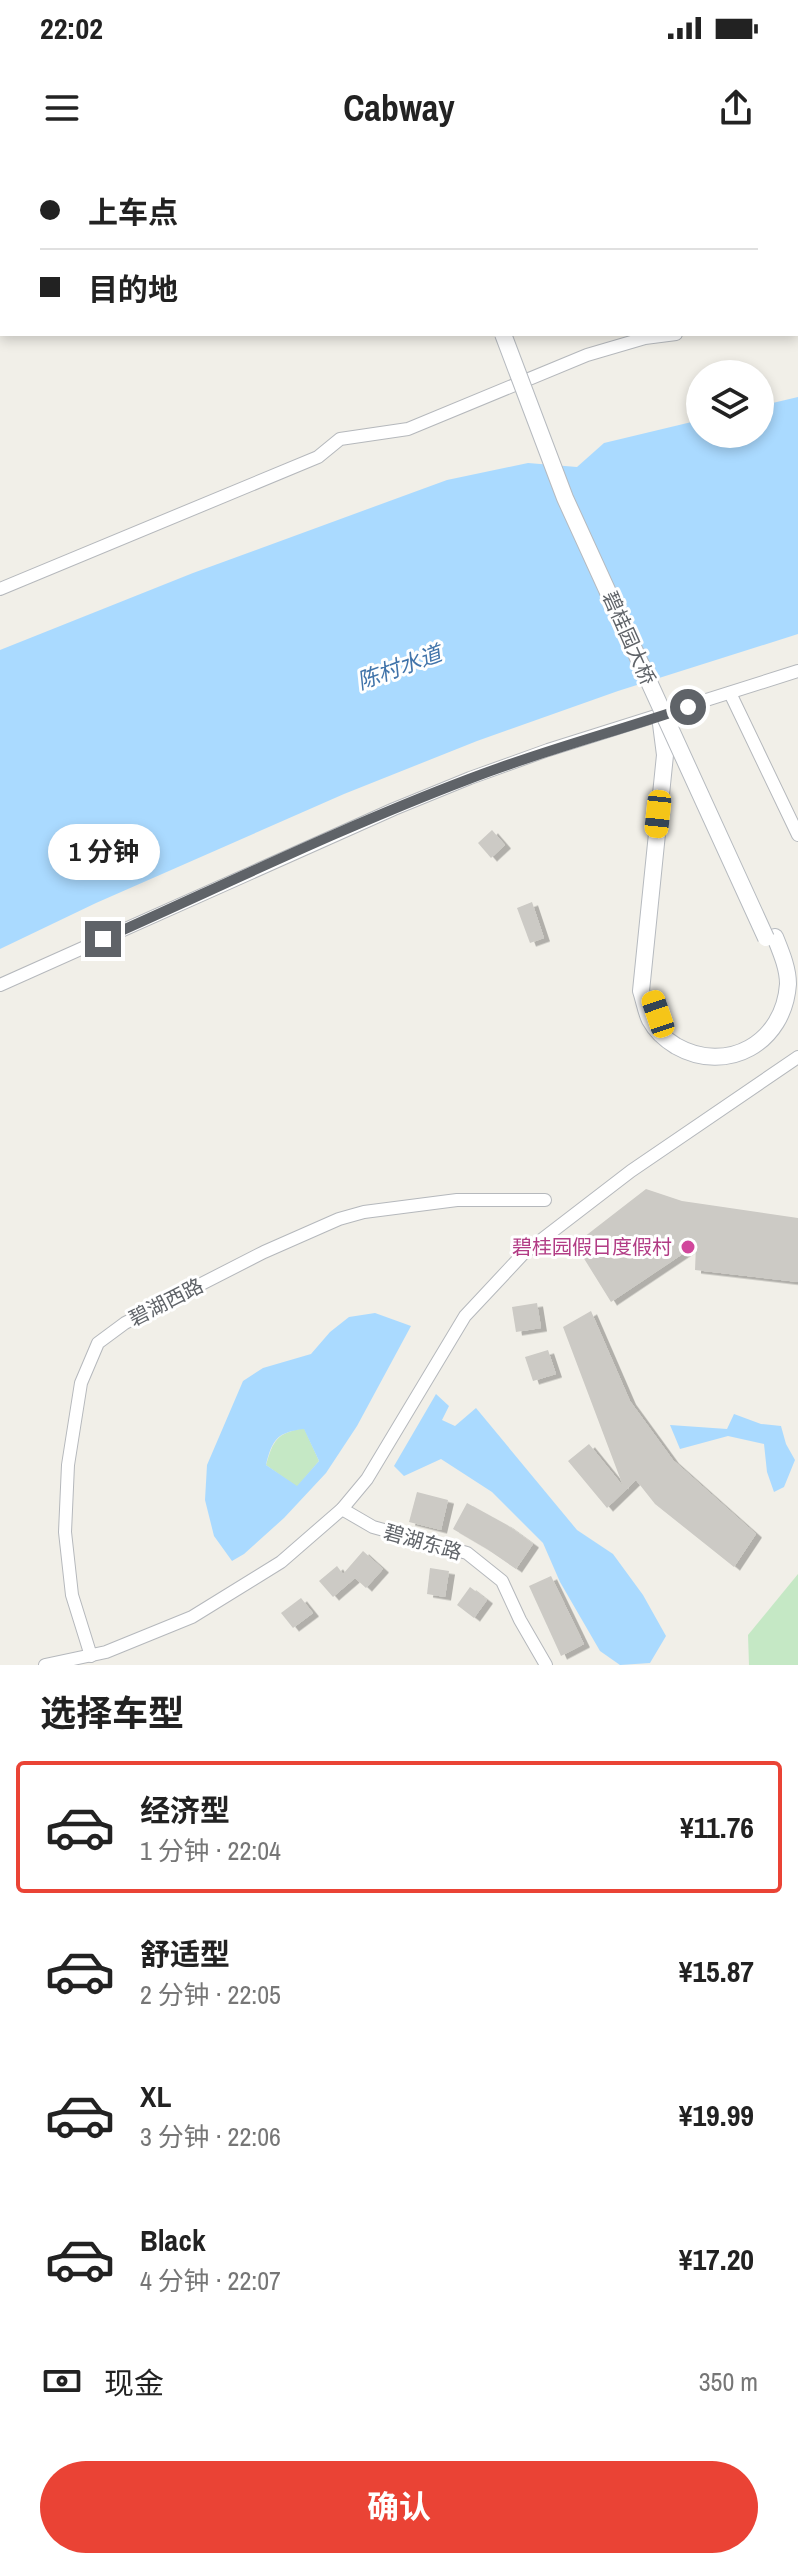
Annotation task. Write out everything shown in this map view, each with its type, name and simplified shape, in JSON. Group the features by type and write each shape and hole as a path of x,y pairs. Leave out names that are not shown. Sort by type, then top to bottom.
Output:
{"main road":[{"name":"碧桂园大桥","path":"504,336 565,498 665,719 770,938"},
{"name":"碧桂园大桥","path":"511,336 574,502 770,938"},
{"path":"665,719 672,748 649,988 658,1014 673,1032 704,1048 725,1049 744,1042 758,1032 770,1016 778,996 779,978 770,938"}],"street":[{"path":"0,589 318,457 340,439 408,429 587,355 644,336"},
{"path":"0,985 394,809 548,750 665,719 798,671"},
{"path":"730,693 798,835"},
{"path":"45,1665 106,1652 192,1617 281,1562 342,1509 367,1479 465,1316 523,1254 631,1171 798,1057"},
{"name":"碧湖西路","path":"91,1656 72,1595 65,1532 68,1465 80,1391 98,1343 125,1323 264,1252 339,1219 364,1212 457,1200 545,1200"},
{"name":"碧湖东路","path":"342,1509 373,1527 467,1553 502,1581 546,1665"}],"green space":[{"path":"304,1428 319,1461 297,1487 266,1465 271,1449 282,1435"},
{"path":"798,1574 798,1665 749,1665 748,1635"}],"water":[{"name":"陈村水道","path":"798,397 798,634 618,691 477,741 344,794 96,903 0,949 0,650 193,573 447,480 528,463 577,467 604,443 686,423 686,448 774,448 774,403"},
{"path":"375,1313 411,1326 357,1426 326,1473 284,1518 232,1561 214,1536 205,1500 207,1465 243,1381 263,1368 311,1354 330,1332 349,1317","holes":["304,1429 319,1461 297,1486 266,1465 277,1439 288,1432"]},
{"path":"436,1394 449,1406 442,1420 455,1426 476,1408 577,1530 613,1554 643,1595 666,1636 650,1663 620,1665 600,1651 560,1582 543,1543 492,1492 441,1459 404,1476 394,1466"},
{"path":"734,1414 761,1424 781,1426 795,1460 784,1487 774,1492 767,1472 764,1444 728,1436 680,1449 670,1425 727,1429"}],"building":[{"path":"492,830 505,845 491,858 478,843"},
{"path":"532,902 544,938 530,943 517,908"},
{"name":"碧桂园假日度假村","path":"646,1189 682,1201 798,1218 798,1282 695,1270 696,1245 611,1302 575,1244"},
{"path":"537,1303 541,1328 516,1332 512,1307"},
{"path":"591,1311 630,1401 673,1460 756,1534 734,1567 655,1504 636,1480 607,1508 568,1461 589,1444 623,1486 563,1327"},
{"path":"548,1350 556,1374 533,1381 525,1357"},
{"path":"417,1492 448,1500 441,1530 409,1522"},
{"path":"467,1503 507,1525 533,1544 516,1569 453,1529"},
{"path":"363,1551 383,1569 366,1588 355,1578 333,1597 319,1581 337,1566 343,1574"},
{"path":"430,1568 449,1571 445,1597 427,1594"},
{"path":"551,1576 584,1644 561,1656 529,1586"},
{"path":"470,1587 487,1600 474,1618 457,1605"},
{"path":"301,1598 313,1613 293,1628 281,1613"}],"place":[{"name":"碧桂园假日度假村","path":"688,1247"}],"route":[{"path":"103,939 470,778 548,750 688,707"}]}
